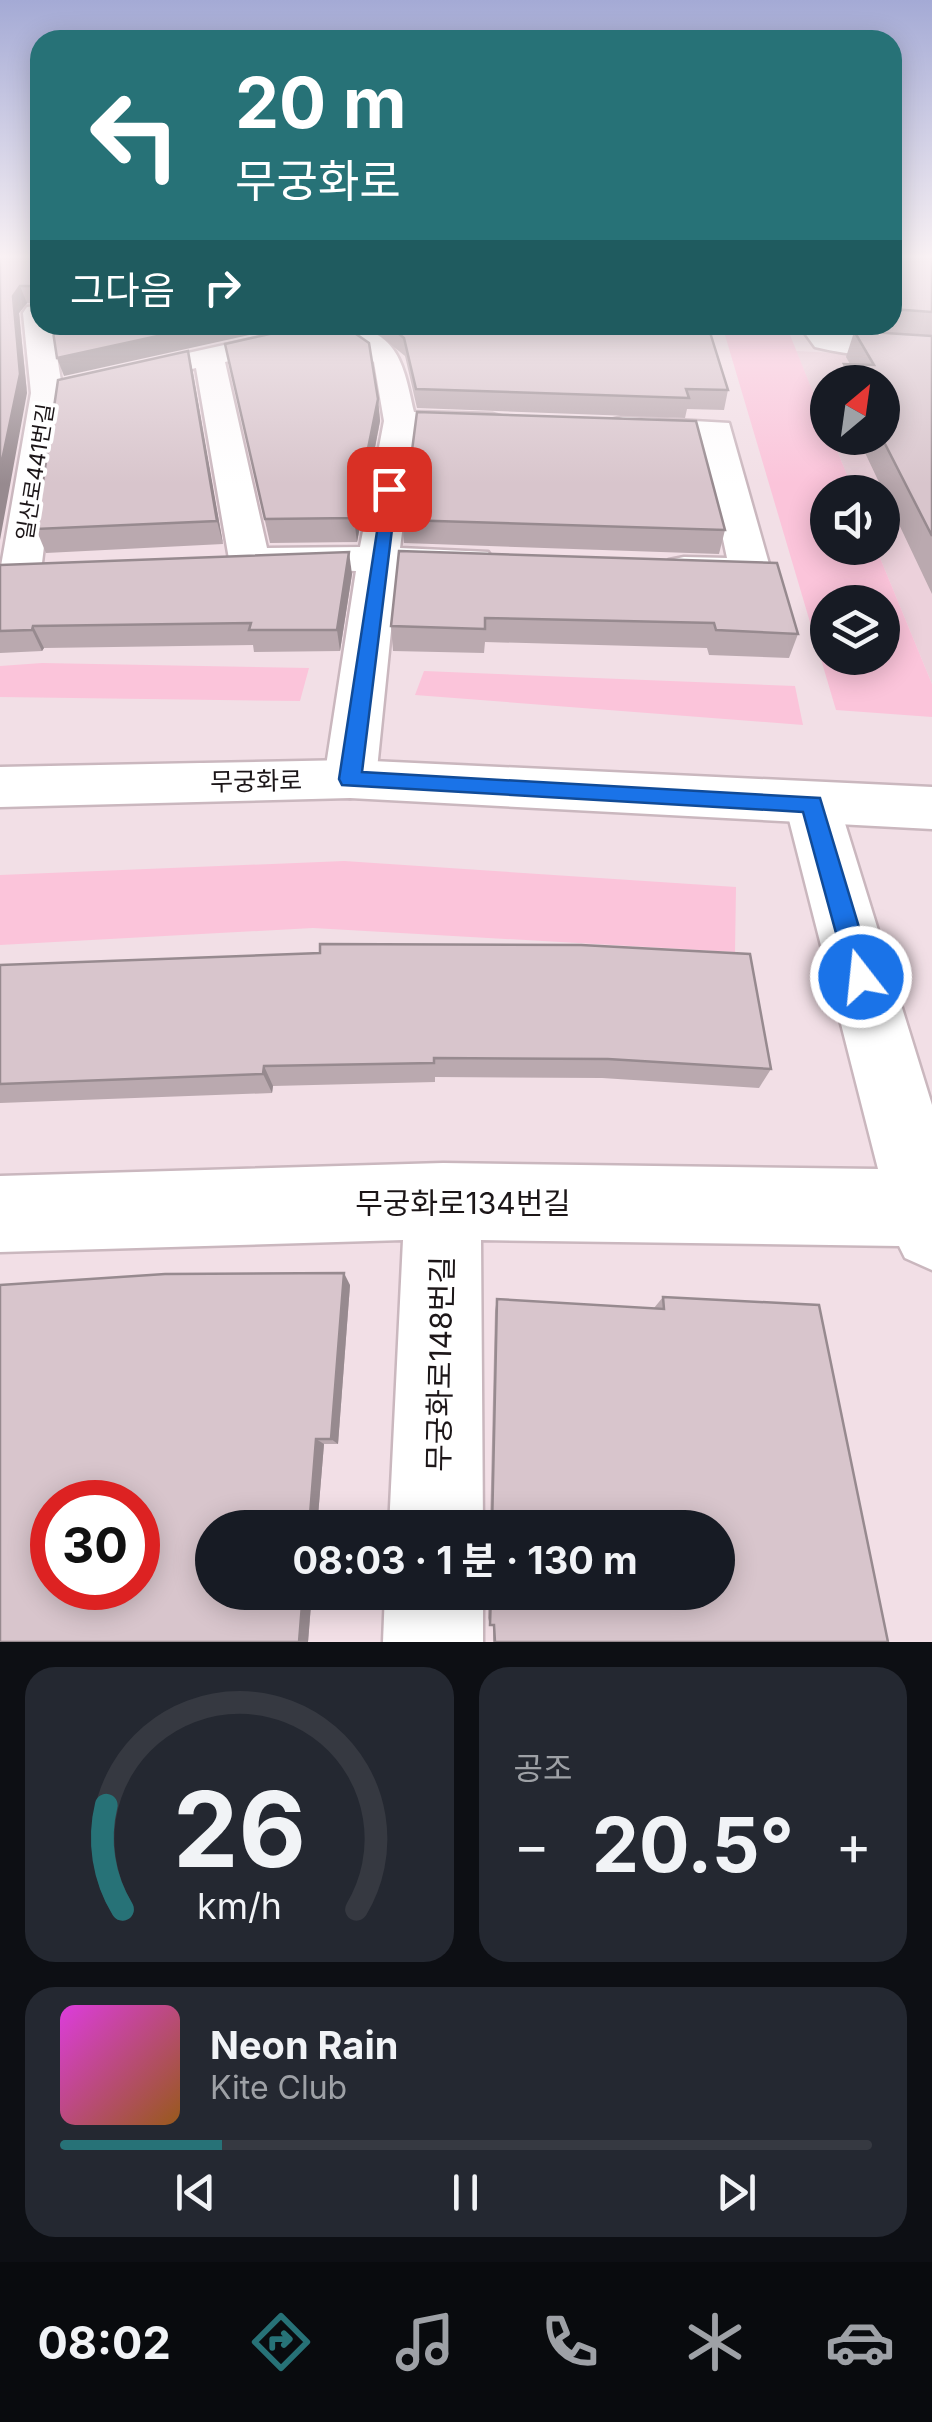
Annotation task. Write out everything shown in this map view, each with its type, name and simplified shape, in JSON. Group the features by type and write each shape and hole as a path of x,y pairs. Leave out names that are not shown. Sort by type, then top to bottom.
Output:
{"street":[{"name":"일산로441번길","path":"26,571 48,393 36,335"},
{"path":"48,393 301,335"},
{"path":"350,779 400,421 388,359 357,335"},
{"path":"824,335 856,347 932,349"},
{"path":"210,356 230,560 378,558 515,562"},
{"path":"400,421 519,424"},
{"path":"578,426 717,430 750,571 652,567"},
{"name":"무궁화로","path":"0,787 350,779 932,808"},
{"path":"812,804 929,1219"},
{"name":"무궁화로134번길","path":"0,1214 444,1201 929,1219"},
{"name":"무궁화로148번길","path":"436,1510 444,1201"},
{"path":"433,1642 434,1610"}],"shaded area":[{"path":"725,335 790,335 810,385 810,455 839,455 847,475 810,475 810,565 883,565 891,585 810,585 810,622"},
{"path":"796,351 932,358 932,684 900,606 900,585 891,585 883,565 900,565 900,475 847,475 839,455 900,455 900,365 810,365 810,385"},
{"path":"900,606 932,684 932,717 836,710 826,675 900,675"},
{"path":"42,663 309,668 300,701 0,697 0,666"},
{"path":"424,671 795,686 803,725 415,695"},
{"path":"344,861 736,887 735,952 313,928 0,945 0,875"}],"building":[{"path":"0,332 16,332 20,374 0,470"},
{"path":"54,335 162,335 57,358"},
{"path":"265,335 357,335 369,343 378,399 354,518 265,519 225,344"},
{"path":"400,335 711,335 728,390 686,389 689,398 416,389"},
{"path":"856,335 932,336 932,536 891,455 900,455 900,365 874,365"},
{"path":"188,351 217,521 36,529 58,380"},
{"path":"417,412 696,421 725,530 403,520"},
{"path":"399,551 777,563 798,634 716,630 714,623 485,618 485,629 391,626"},
{"path":"349,552 337,630 249,630 251,623 33,626 32,630 0,631 0,565"},
{"path":"320,944 581,945 750,954 771,1069 608,1059 434,1058 434,1063 264,1066 263,1074 0,1084 0,965 320,953"},
{"path":"344,1273 331,1439 316,1439 310,1510 195,1510 195,1610 302,1610 299,1642 0,1642 0,1285 165,1274"},
{"path":"663,1297 819,1305 888,1642 495,1642 490,1610 735,1610 735,1510 492,1510 497,1299 664,1309"}],"route":[{"path":"389,489 350,779 812,804 861,977"}]}
